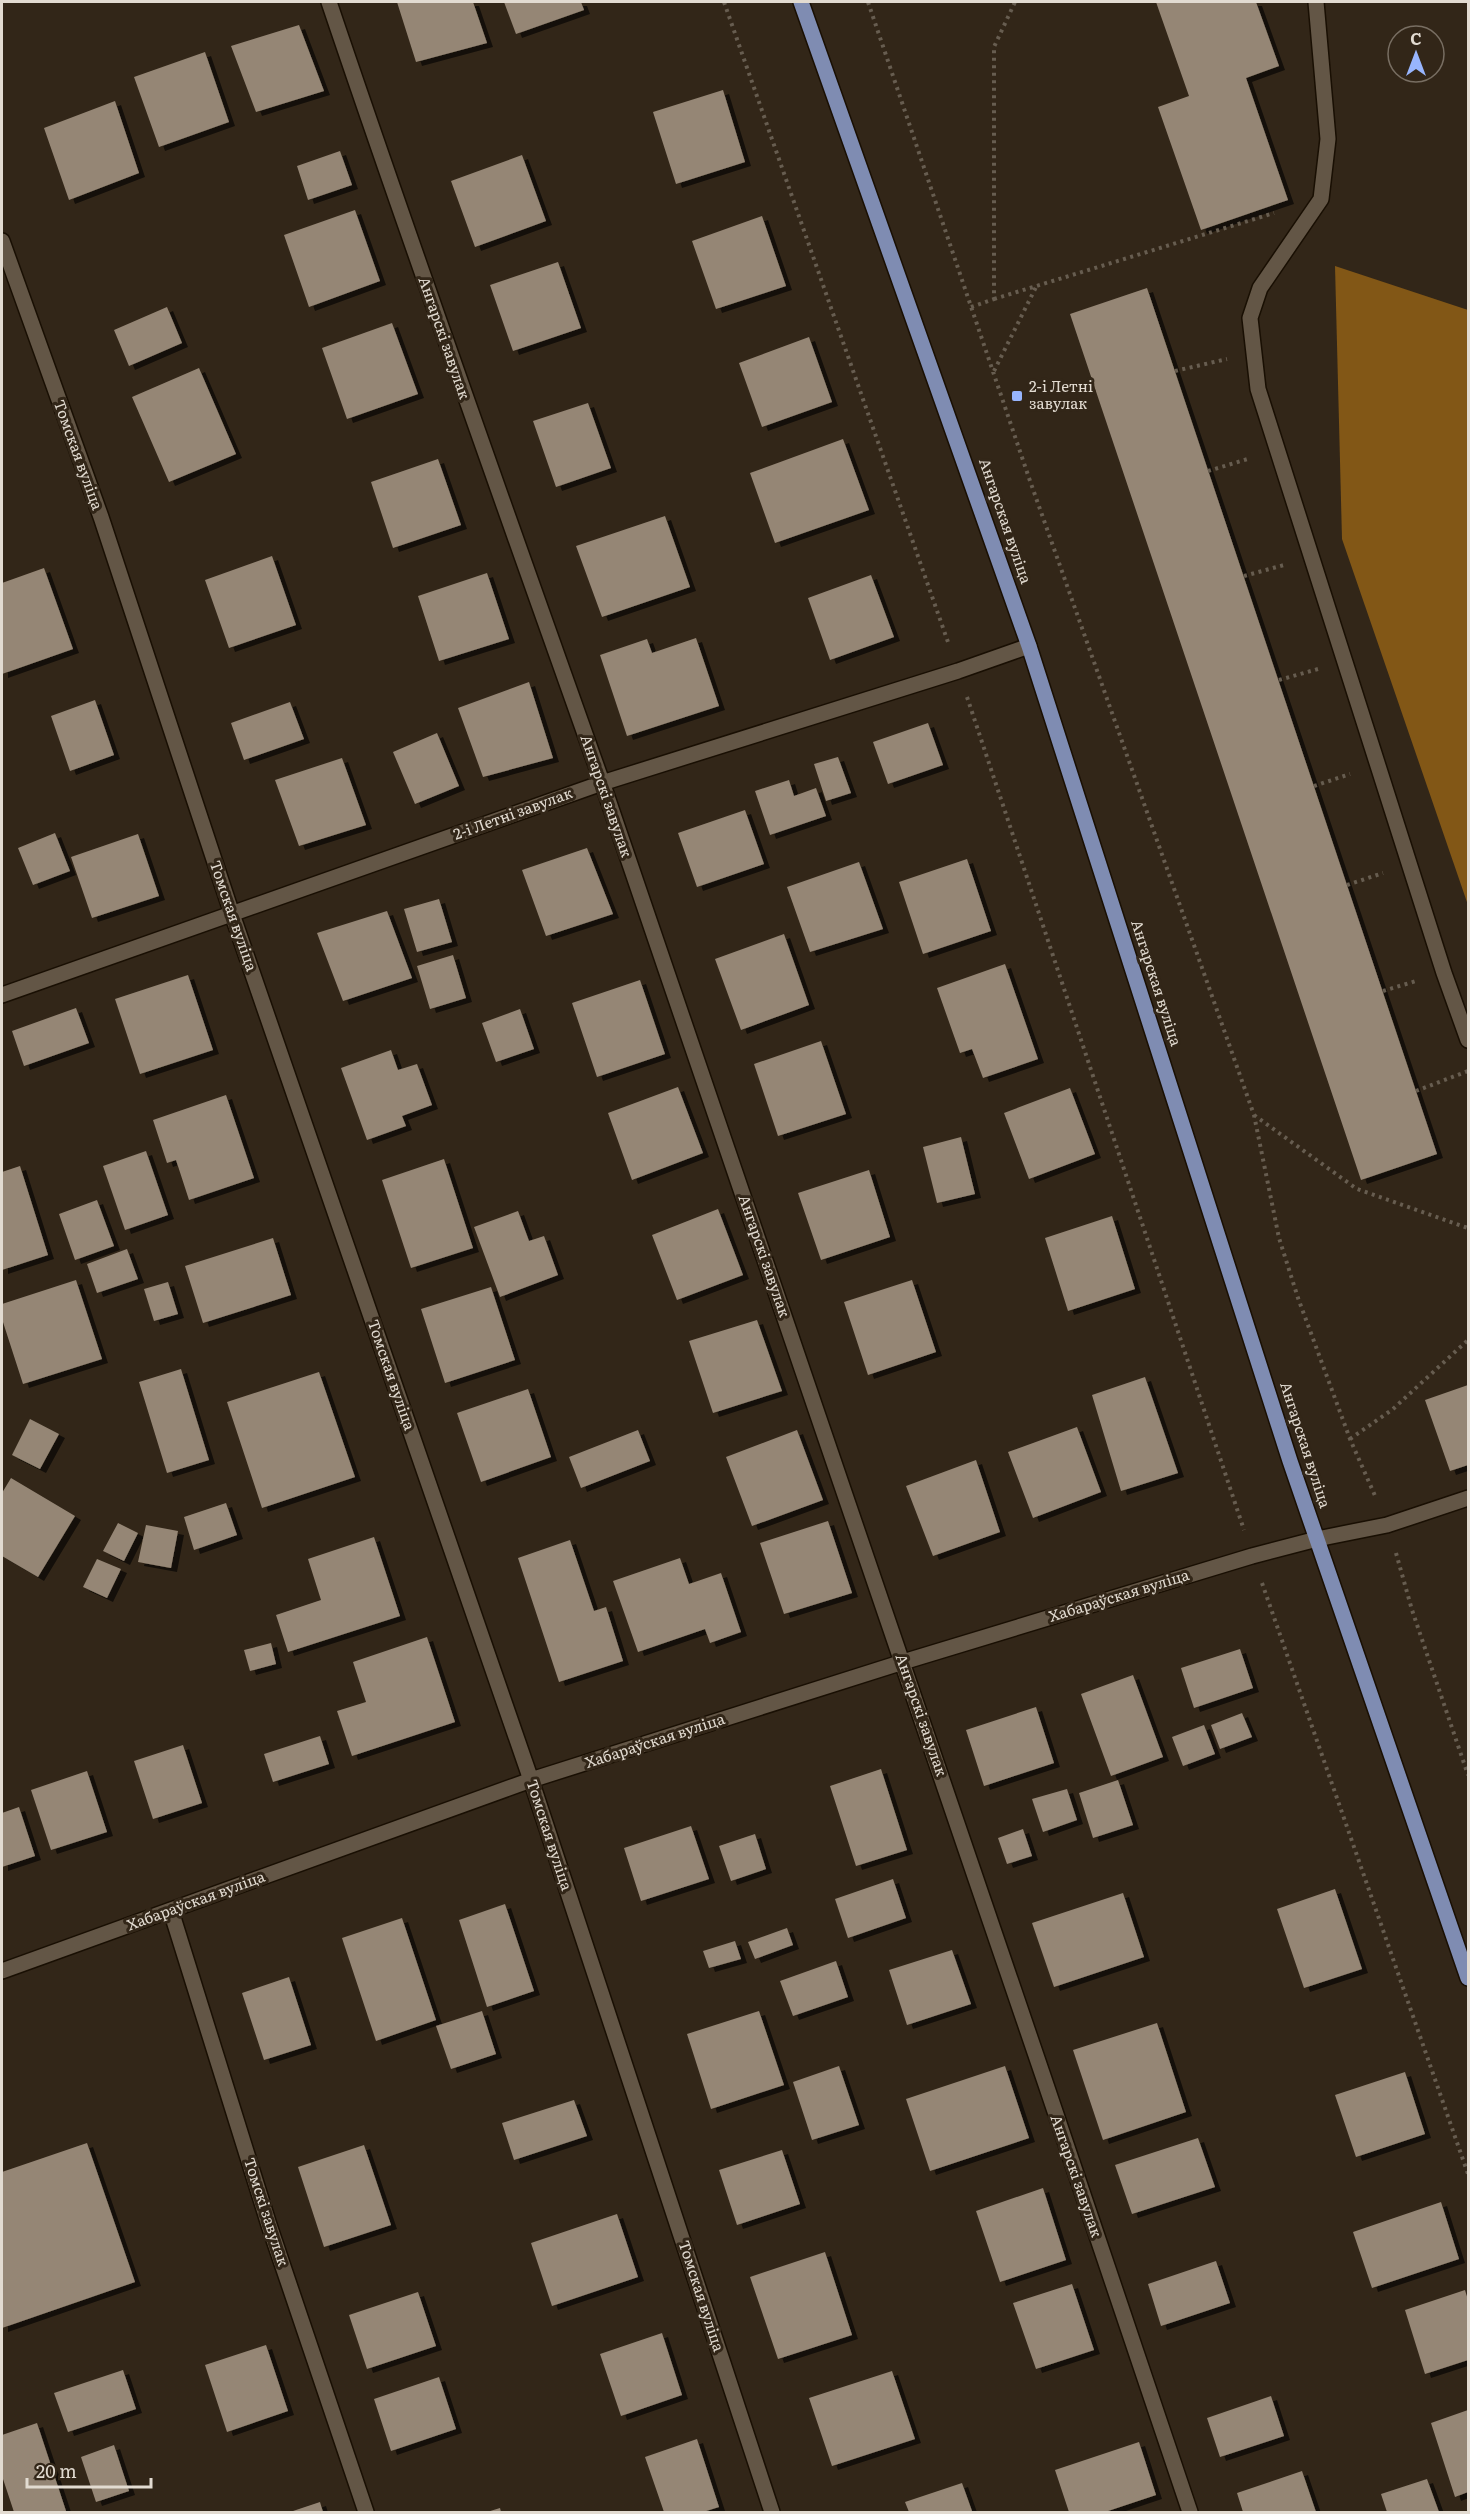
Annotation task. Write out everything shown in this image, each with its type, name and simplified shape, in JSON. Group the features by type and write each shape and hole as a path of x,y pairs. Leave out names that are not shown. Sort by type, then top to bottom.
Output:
{"main road":[{"name":"Ангарская вуліца","path":"801,2 1029,646 1290,1461 1468,1978"}],"street":[{"name":"Ангарскі завулак","path":"329,2 602,783 903,1662 1190,2512"},
{"path":"1316,2 1328,139 1321,199 1260,288 1250,318 1258,389 1409,864 1468,1041"},
{"name":"Томская вуліца","path":"2,241 101,517 232,914 531,1780 772,2512"},
{"name":"2-і Летні завулак","path":"2,995 602,783 1029,646"},
{"name":"Хабараўская вуліца","path":"2,1971 531,1780 903,1662 1252,1556 1317,1539 1387,1525 1468,1498"},
{"name":"Томскі завулак","path":"171,1911 269,2225 366,2512"}],"path":[{"path":"724,2 958,670 1252,1556 1468,2174"},
{"path":"868,2 993,373 1254,1115 1279,1238 1298,1298 1350,1438 1387,1525 1412,1610 1468,1775"},
{"path":"994,299 994,47 1015,2"},
{"path":"971,307 1321,199"},
{"path":"993,373 1036,286"},
{"path":"1175,370 1254,353"},
{"path":"1208,471 1277,450"},
{"path":"1244,576 1311,558"},
{"path":"1279,680 1345,662"},
{"path":"1314,786 1378,766"},
{"path":"1347,885 1409,864"},
{"path":"1416,1091 1468,1071"},
{"path":"1254,1115 1357,1189 1468,1228"},
{"path":"1350,1438 1393,1409 1468,1340"}],"shaded area":[{"path":"1335,266 1468,310 1468,905 1342,539"}],"building":[{"path":"397,2 473,2 487,43 416,62"},
{"path":"504,2 581,2 584,10 516,34"},
{"path":"1156,2 1256,2 1279,66 1246,78 1288,200 1201,230 1158,107 1189,96"},
{"path":"299,25 324,91 256,112 231,46"},
{"path":"205,52 229,122 159,147 134,77"},
{"path":"723,90 745,162 676,184 653,112"},
{"path":"115,101 139,173 69,200 44,128"},
{"path":"340,151 352,185 308,200 297,166"},
{"path":"522,155 546,221 475,247 451,181"},
{"path":"355,210 380,281 309,307 284,235"},
{"path":"762,216 786,286 716,309 692,241"},
{"path":"558,262 581,328 513,351 490,285"},
{"path":"1147,288 1437,1154 1361,1180 1070,314"},
{"path":"167,307 182,343 129,366 114,330"},
{"path":"392,323 418,394 347,419 322,348"},
{"path":"809,337 832,402 762,427 739,363"},
{"path":"199,368 236,454 169,482 132,397"},
{"path":"588,403 611,468 556,487 533,421"},
{"path":"843,439 869,510 775,543 750,473"},
{"path":"438,459 461,525 393,548 371,482"},
{"path":"665,516 690,587 602,617 576,546"},
{"path":"272,556 296,625 229,648 205,580"},
{"path":"44,568 73,649 2,674 2,583"},
{"path":"487,573 509,639 439,661 418,596"},
{"path":"871,575 894,637 830,660 808,598"},
{"path":"696,638 719,706 627,736 600,655 647,639 652,653"},
{"path":"529,682 553,758 483,777 458,708"},
{"path":"95,700 114,755 70,771 51,716"},
{"path":"290,702 304,739 244,760 231,723"},
{"path":"928,723 943,765 888,784 873,742"},
{"path":"437,733 459,786 415,804 393,752"},
{"path":"838,757 851,793 826,801 814,764"},
{"path":"342,758 366,825 299,846 275,780"},
{"path":"789,780 794,796 816,788 826,816 770,835 755,791"},
{"path":"745,810 764,864 697,887 678,833"},
{"path":"55,833 70,871 33,885 18,848"},
{"path":"138,834 159,896 92,918 71,857"},
{"path":"587,848 613,914 546,936 522,870"},
{"path":"967,859 991,931 923,954 899,882"},
{"path":"859,862 883,929 810,952 787,887"},
{"path":"439,899 452,942 417,952 404,909"},
{"path":"387,911 412,978 343,1001 317,933"},
{"path":"784,934 809,1005 741,1030 715,959"},
{"path":"453,955 466,998 430,1009 417,966"},
{"path":"1005,964 1038,1059 983,1078 972,1049 960,1053 937,988"},
{"path":"188,975 213,1050 140,1074 115,999"},
{"path":"640,980 665,1054 597,1077 572,1003"},
{"path":"76,1008 89,1043 24,1066 12,1031"},
{"path":"520,1009 534,1049 496,1062 482,1023"},
{"path":"821,1041 846,1114 778,1136 754,1064"},
{"path":"391,1050 398,1070 417,1064 432,1105 402,1116 406,1126 367,1140 341,1068"},
{"path":"678,1087 703,1153 632,1180 608,1113"},
{"path":"1070,1088 1095,1154 1029,1179 1004,1113"},
{"path":"226,1095 254,1178 189,1200 176,1160 167,1163 153,1120"},
{"path":"961,1137 975,1194 937,1203 923,1147"},
{"path":"146,1151 168,1215 125,1230 103,1166"},
{"path":"444,1159 473,1248 411,1268 382,1180"},
{"path":"20,1166 48,1255 2,1270 2,1172"},
{"path":"869,1170 890,1237 821,1260 798,1193"},
{"path":"97,1200 114,1246 75,1260 59,1214"},
{"path":"718,1209 743,1275 677,1300 652,1235"},
{"path":"518,1211 529,1241 544,1236 558,1275 500,1297 474,1227"},
{"path":"1112,1216 1135,1289 1068,1311 1045,1238"},
{"path":"273,1238 291,1295 203,1323 185,1266"},
{"path":"127,1249 138,1279 97,1293 87,1264"},
{"path":"76,1280 102,1359 23,1384 2,1319 2,1304"},
{"path":"912,1280 936,1352 868,1375 844,1302"},
{"path":"168,1282 178,1314 154,1321 144,1289"},
{"path":"491,1287 515,1360 445,1383 421,1309"},
{"path":"757,1320 782,1391 713,1413 689,1341"},
{"path":"181,1369 209,1460 167,1473 139,1382"},
{"path":"319,1372 355,1477 262,1508 227,1402"},
{"path":"1145,1377 1178,1473 1121,1491 1092,1395"},
{"path":"1468,1385 1468,1465 1450,1471 1425,1400"},
{"path":"528,1389 551,1457 481,1482 457,1413"},
{"path":"30,1419 59,1434 40,1469 12,1455"},
{"path":"1077,1427 1101,1492 1033,1518 1008,1452"},
{"path":"638,1430 650,1461 581,1488 569,1457"},
{"path":"797,1430 823,1500 752,1526 726,1457"},
{"path":"976,1460 1000,1532 933,1556 906,1486"},
{"path":"11,1478 75,1516 38,1577 2,1556 2,1493"},
{"path":"226,1503 237,1535 194,1550 184,1517"},
{"path":"828,1521 852,1593 784,1614 760,1543"},
{"path":"118,1523 138,1533 124,1561 103,1551"},
{"path":"146,1525 178,1531 171,1568 138,1562"},
{"path":"374,1537 400,1616 288,1652 276,1615 321,1600 308,1559"},
{"path":"570,1540 594,1611 606,1607 623,1661 559,1682 518,1558"},
{"path":"680,1558 689,1584 721,1573 741,1632 710,1643 705,1629 638,1652 613,1581"},
{"path":"97,1559 121,1569 107,1598 83,1587"},
{"path":"427,1637 455,1722 352,1756 337,1711 366,1702 353,1662"},
{"path":"271,1643 276,1664 250,1671 244,1650"},
{"path":"1240,1649 1253,1688 1194,1708 1181,1668"},
{"path":"1133,1675 1163,1757 1111,1776 1081,1694"},
{"path":"1036,1707 1054,1763 984,1786 966,1730"},
{"path":"1242,1713 1252,1737 1220,1749 1211,1725"},
{"path":"1204,1725 1215,1754 1183,1766 1172,1737"},
{"path":"320,1736 329,1764 273,1782 264,1754"},
{"path":"183,1745 202,1803 153,1819 134,1761"},
{"path":"881,1769 907,1850 856,1866 830,1786"},
{"path":"87,1771 107,1832 51,1850 31,1790"},
{"path":"1118,1780 1133,1825 1093,1838 1079,1793"},
{"path":"1067,1789 1077,1820 1043,1832 1032,1799"},
{"path":"19,1807 35,1856 2,1867 2,1813"},
{"path":"691,1826 709,1879 641,1901 624,1848"},
{"path":"1023,1829 1032,1856 1007,1864 998,1838"},
{"path":"755,1834 766,1869 731,1881 719,1846"},
{"path":"893,1879 906,1918 848,1938 835,1899"},
{"path":"1335,1889 1362,1969 1304,1988 1277,1909"},
{"path":"1123,1893 1144,1957 1054,1987 1032,1923"},
{"path":"505,1904 534,1991 487,2007 459,1920"},
{"path":"402,1918 436,2020 376,2041 342,1938"},
{"path":"787,1928 793,1945 755,1959 748,1942"},
{"path":"735,1941 741,1959 709,1968 703,1951"},
{"path":"952,1950 971,2004 907,2025 889,1970"},
{"path":"836,1961 848,1997 793,2016 780,1981"},
{"path":"289,1977 311,2045 264,2060 242,1993"},
{"path":"482,2011 496,2054 451,2069 436,2026"},
{"path":"759,2011 784,2085 711,2109 687,2034"},
{"path":"1157,2023 1186,2112 1103,2140 1073,2050"},
{"path":"839,2066 859,2125 812,2140 793,2082"},
{"path":"1005,2066 1029,2138 930,2171 906,2099"},
{"path":"1405,2072 1425,2134 1356,2157 1335,2095"},
{"path":"574,2100 587,2136 514,2160 502,2123"},
{"path":"1198,2138 1215,2187 1132,2214 1115,2165"},
{"path":"87,2143 135,2282 2,2328 2,2172"},
{"path":"364,2145 391,2225 324,2247 298,2167"},
{"path":"782,2150 800,2204 737,2225 719,2170"},
{"path":"1043,2188 1066,2260 1000,2282 976,2211"},
{"path":"1441,2202 1459,2259 1372,2288 1353,2232"},
{"path":"617,2214 638,2277 552,2306 531,2243"},
{"path":"825,2252 852,2335 778,2359 750,2277"},
{"path":"1216,2261 1230,2303 1161,2326 1148,2284"},
{"path":"1072,2284 1094,2350 1036,2369 1013,2303"},
{"path":"1465,2290 1468,2300 1468,2360 1425,2374 1405,2310"},
{"path":"418,2292 436,2346 367,2369 349,2315"},
{"path":"662,2333 682,2395 621,2416 600,2354"},
{"path":"266,2345 288,2411 227,2432 205,2365"},
{"path":"123,2370 136,2409 68,2432 54,2393"},
{"path":"892,2371 915,2439 832,2466 809,2398"},
{"path":"439,2377 456,2429 391,2451 374,2399"},
{"path":"1271,2396 1284,2436 1220,2457 1207,2418"},
{"path":"1468,2410 1468,2492 1455,2497 1431,2423"},
{"path":"37,2423 66,2511 14,2512 2,2476 2,2435"},
{"path":"697,2439 719,2507 703,2512 664,2512 645,2457"},
{"path":"1139,2442 1156,2495 1105,2512 1069,2512 1055,2470"},
{"path":"114,2445 129,2491 96,2502 81,2457"},
{"path":"1302,2471 1316,2512 1243,2512 1237,2493"},
{"path":"1427,2479 1439,2512 1387,2512 1381,2494"},
{"path":"962,2483 972,2511 909,2512 905,2502"},
{"path":"320,2502 323,2512 290,2512"},
{"path":"500,2508 501,2512 487,2512"}],"place":[{"name":"2-і Летні завулак","path":"1017,396"}]}
